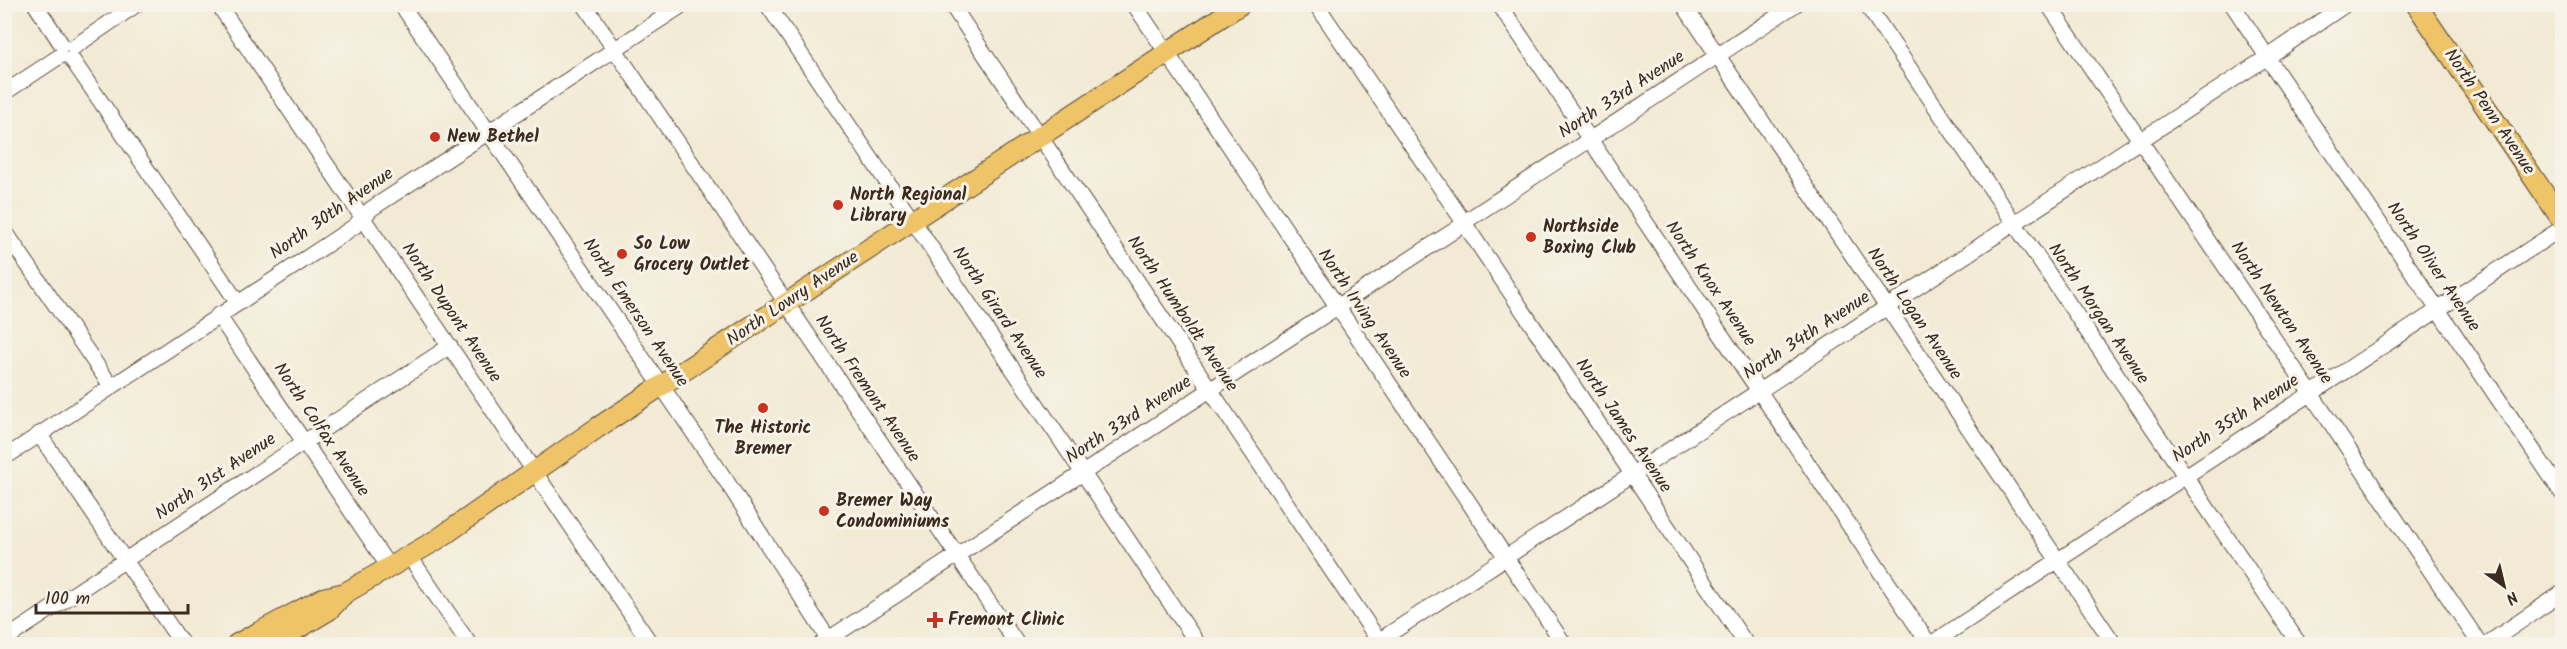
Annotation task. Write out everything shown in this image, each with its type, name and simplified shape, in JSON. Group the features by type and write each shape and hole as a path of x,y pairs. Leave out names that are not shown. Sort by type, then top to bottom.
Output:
{"main road":[{"name":"North Lowry Avenue","path":"281,642 329,610 345,593 410,557 534,471 1241,4"},
{"name":"North Penn Avenue","path":"2416,4 2562,220"},
{"name":"North Lowry Avenue","path":"237,645 323,598 345,593"}],"street":[{"path":"35,4 238,303"},
{"path":"4,93 137,4"},
{"name":"North Dupont Avenue","path":"218,4 651,645"},
{"name":"North Emerson Avenue","path":"401,4 662,386 828,643"},
{"name":"North Fremont Avenue","path":"584,4 1017,645"},
{"name":"North 30th Avenue","path":"4,458 355,226 371,208 684,4"},
{"name":"North Girard Avenue","path":"767,4 1198,645"},
{"name":"North Humboldt Avenue","path":"951,4 1378,643"},
{"name":"North Irving Avenue","path":"1134,4 1564,645"},
{"name":"North James Avenue","path":"1316,4 1746,645"},
{"name":"North Knox Avenue","path":"1499,4 1930,645"},
{"name":"North Logan Avenue","path":"1683,4 2114,645"},
{"name":"North 33rd Avenue","path":"828,643 1796,4"},
{"name":"North Morgan Avenue","path":"1866,4 2299,645"},
{"name":"North Newton Avenue","path":"2048,4 2480,645"},
{"name":"North Oliver Avenue","path":"2232,4 2562,493"},
{"name":"North 34th Avenue","path":"1378,643 2346,4"},
{"name":"North 35th Avenue","path":"1930,645 2562,228"},
{"path":"4,230 111,386"},
{"name":"North Colfax Avenue","path":"218,315 389,567"},
{"name":"North 31st Avenue","path":"4,640 450,346"},
{"path":"39,434 182,645"},
{"path":"410,557 469,645"},
{"path":"2487,645 2562,593"}],"place":[{"name":"New Bethel","path":"435,137"},
{"name":"North Regional Library","path":"838,205"},
{"name":"Northside Boxing Club","path":"1531,237"},
{"name":"So Low Grocery Outlet","path":"622,254"},
{"name":"The Historic Bremer","path":"763,408"},
{"name":"Bremer Way Condominiums","path":"824,511"},
{"name":"Fremont Clinic","path":"935,620"}]}
